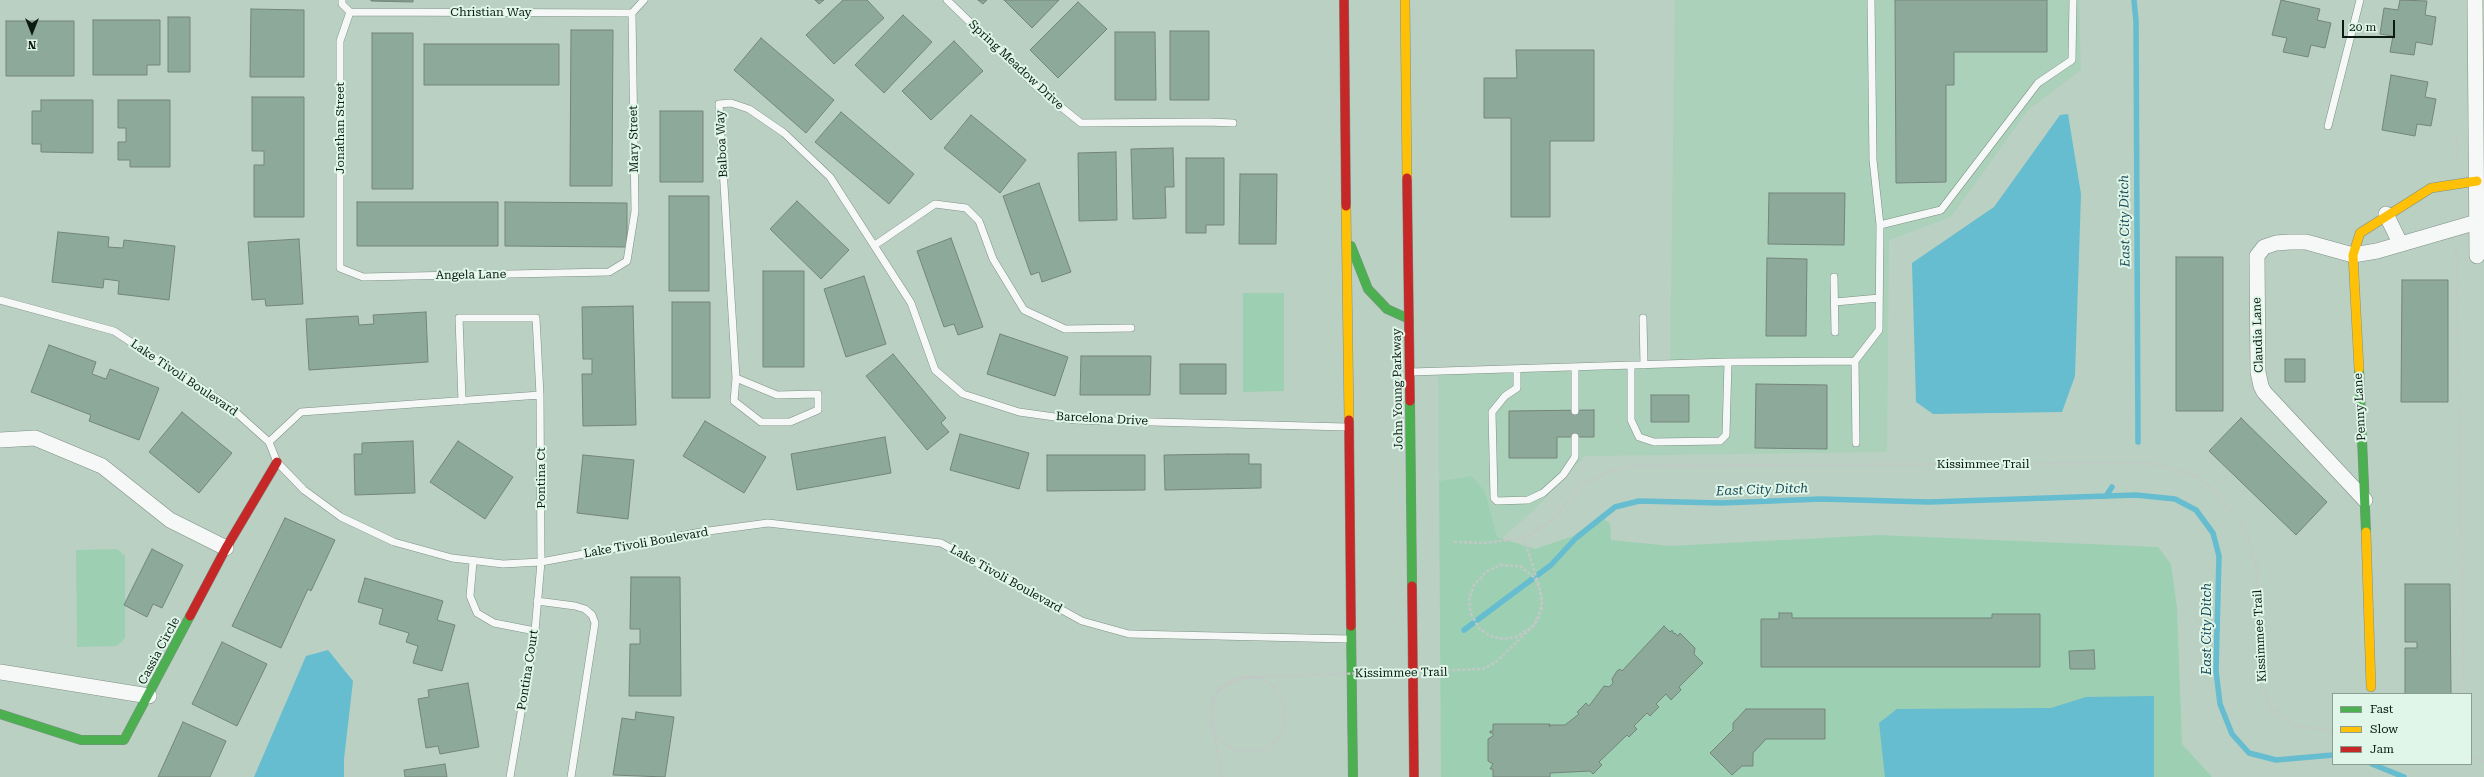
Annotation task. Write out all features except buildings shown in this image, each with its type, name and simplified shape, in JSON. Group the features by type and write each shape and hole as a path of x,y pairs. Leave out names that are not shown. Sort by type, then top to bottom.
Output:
{"main road":[{"path":"1344,0 1353,777"},
{"name":"John Young Parkway","path":"1405,0 1414,777"},
{"path":"2353,255 2360,233 2386,214 2431,188 2477,181"},
{"path":"1346,234 1368,288 1387,309 1409,319"},
{"name":"Penny Lane","path":"2353,255 2365,500 2371,687"},
{"name":"Cassia Circle","path":"0,714 81,740 124,740 149,696 226,548 277,462"}],"street":[{"path":"2475,0 2477,222 2480,256"},
{"path":"2386,214 2400,243"},
{"path":"2353,255 2377,251 2400,243 2477,222"},
{"name":"Claudia Lane","path":"2353,255 2306,242 2276,243 2264,247 2257,256 2258,372 2264,392 2365,500"},
{"path":"0,440 35,438 102,466 170,520 226,548"},
{"path":"0,672 149,696"}],"lane":[{"path":"342,0 342,4 350,12"},
{"path":"632,13 644,0"},
{"name":"Spring Meadow Drive","path":"947,0 1040,90 1081,123 1233,123"},
{"path":"1856,443 1855,361 1879,330 1880,225 1873,160 1872,0"},
{"path":"1880,225 1941,210 2038,83 2072,60 2073,0"},
{"path":"2328,126 2360,0"},
{"name":"Christian Way","path":"350,12 632,13"},
{"name":"Jonathan Street","path":"340,261 340,41 350,12"},
{"name":"Mary Street","path":"609,272 627,261 635,211 632,13"},
{"name":"Balboa Way","path":"736,378 720,104 731,102 749,109 784,133 830,177 875,245"},
{"path":"875,245 935,204 966,208 979,220 993,259 1024,310 1065,329 1131,328"},
{"name":"Barcelona Drive","path":"875,245 911,303 935,370 962,394 1019,412 1076,420 1348,427"},
{"name":"Angela Lane","path":"340,261 340,268 363,277 609,272"},
{"path":"1834,277 1835,332"},
{"path":"1835,302 1879,298"},
{"name":"Lake Tivoli Boulevard","path":"0,300 114,331 230,407 269,442 277,462 304,490 341,517 394,542 473,562 502,564 541,562 701,532 768,523 941,543 1082,621 1129,634 1352,639"},
{"name":"Pontina Ct","path":"462,401 459,318 536,318 540,395 541,562"},
{"path":"1643,318 1644,365"},
{"path":"1410,372 1517,370 1728,362 1855,361"},
{"path":"1631,366 1631,420 1639,437 1654,442 1720,441 1726,434 1728,362"},
{"path":"1575,367 1575,411"},
{"path":"1517,370 1517,388 1505,396 1492,412 1494,498 1497,501 1528,500 1543,493 1563,475 1575,457 1575,437"},
{"path":"736,378 777,395 818,394 818,410 790,422 761,422 734,401 736,378"},
{"path":"269,442 301,412 540,395"},
{"path":"473,562 470,596 477,613 494,623 535,630"},
{"name":"Pontina Court","path":"510,777 535,630 541,562"},
{"path":"537,600 585,609 592,615 595,623 572,777"}],"path":[{"path":"2456,183 2458,125"},
{"path":"2456,228 2464,693"},
{"name":"Kissimmee Trail","path":"1222,777 1211,717 1212,701 1219,688 1239,678 1251,676 1264,678 1274,687 1285,707 1284,728 1278,739 1266,749 1238,751 1227,746 1216,735 1212,710 1214,697 1223,687 1239,678 1483,669 1496,662 1529,630 1534,624 1537,619 1539,614 1542,608 1542,603 1541,598 1541,592 1538,585 1535,578 1520,566 1500,565 1486,572 1474,585 1469,600 1472,614 1479,628 1490,636 1503,639 1516,637 1526,631 1531,628 1535,622 1539,617 1540,609 1542,602 1541,594 1540,586 1524,538 1551,521 1584,484 1610,471 1632,466 2152,463 2198,478 2221,497 2245,530 2257,568 2260,683 2271,708 2296,726 2332,731"},
{"path":"1454,542 1490,542 1524,538"},
{"path":"2472,757 2484,762"}],"shaded area":[{"path":"1675,0 2079,0 2081,70 2028,110 1951,217 1889,240 1887,452 1585,456 1533,511 1502,538 1497,537 1472,476 1439,481 1438,372 1670,365"},
{"path":"1243,293 1284,293 1284,391 1243,392"},
{"path":"1472,476 1485,492 1497,537 1535,549 1579,534 1602,517 1610,524 1611,540 1670,546 1879,535 2158,547 2171,564 2177,608 2182,744 2212,777 1441,777 1439,481"},
{"path":"117,549 125,556 125,638 117,646 77,647 76,550"}],"water":[{"path":"2068,114 2081,194 2075,376 2062,412 1933,414 1916,402 1912,263 1994,207 2060,115"},
{"path":"328,650 353,681 344,759 344,777 254,777 306,656"},
{"path":"2154,696 2154,777 1885,777 1879,723 1897,709 2051,708 2086,697"}],"waterway":[{"name":"East City Ditch","path":"2134,0 2136,21 2138,442"},
{"name":"East City Ditch","path":"2106,496 2112,487"},
{"name":"East City Ditch","path":"1464,630 1551,565 1576,538 1615,507 1639,501 1721,503 1821,499 1929,502 2136,495 2175,499 2196,510 2213,533 2219,556 2216,671 2220,704 2232,734 2249,753 2276,760 2332,755"},
{"name":"East City Ditch","path":"2374,765 2404,777"}],"traffic: fast":[{"path":"1351,246 1368,289 1387,309 1409,319"},
{"path":"2359,369 2366,532"},
{"path":"1410,401 1412,586"},
{"path":"0,714 81,740 124,740 190,616"},
{"path":"1351,626 1353,777"}],"traffic: slow":[{"path":"1405,0 1407,178"},
{"path":"2359,369 2353,255 2360,233 2431,188 2477,181"},
{"path":"1346,206 1349,420"},
{"path":"2366,532 2371,687"}],"traffic: jam":[{"path":"1344,0 1346,206"},
{"path":"1407,178 1410,401"},
{"path":"1349,420 1351,626"},
{"path":"190,616 226,548 277,462"},
{"path":"1412,586 1414,777"}]}
